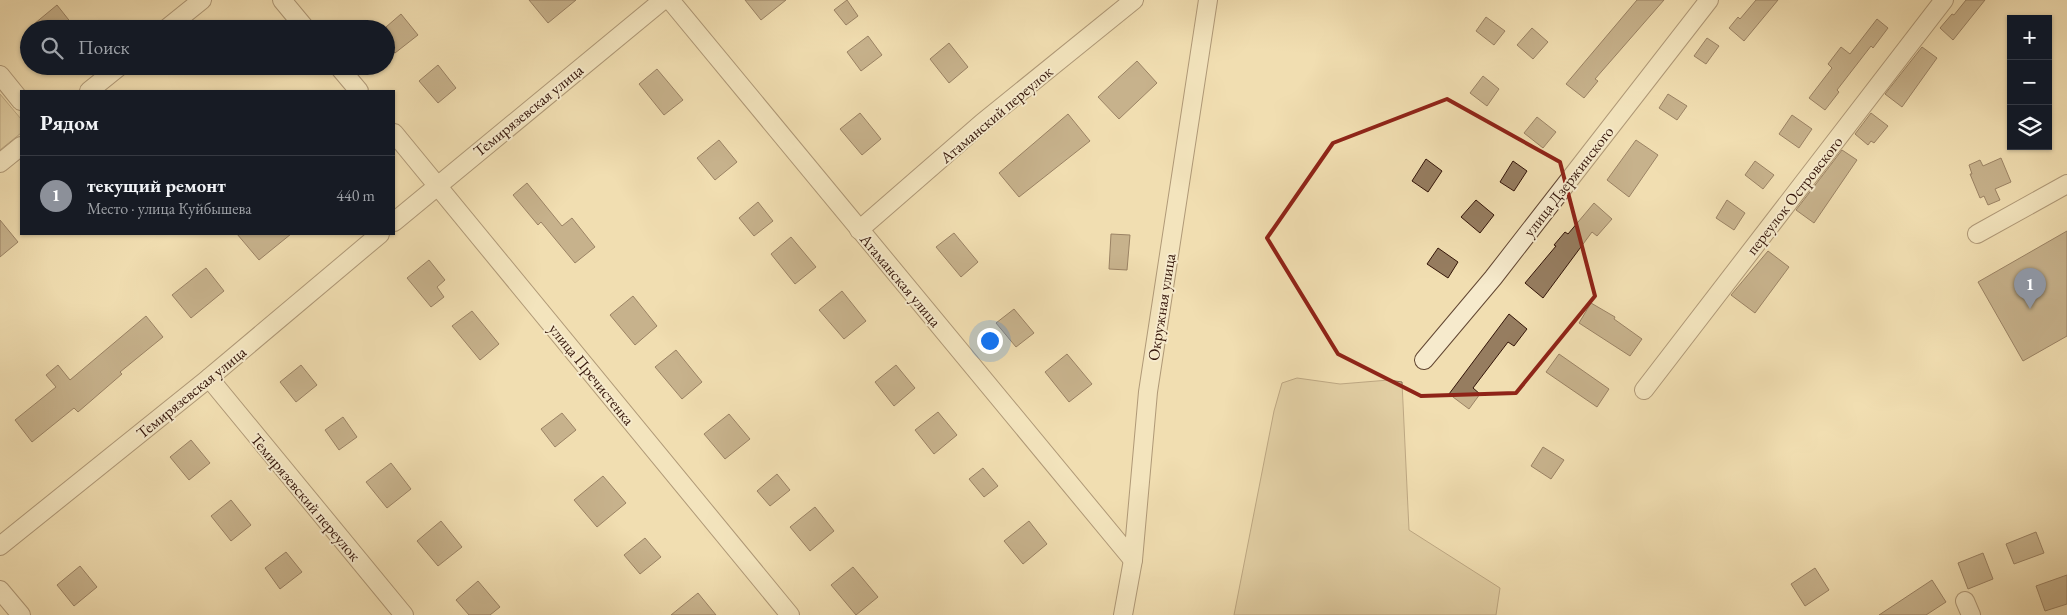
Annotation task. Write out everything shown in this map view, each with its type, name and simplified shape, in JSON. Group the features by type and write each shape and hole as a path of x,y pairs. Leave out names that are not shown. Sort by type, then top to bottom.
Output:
{"street":[{"path":"177,20 202,0"},
{"path":"282,0 299,20"},
{"name":"Темирязевская улица","path":"395,221 664,0"},
{"name":"Атаманская улица","path":"670,0 1132,560"},
{"name":"Атаманский переулок","path":"859,230 982,123 1134,0"},
{"name":"Окружная улица","path":"1123,615 1132,560 1148,392 1208,0"},
{"name":"улица Дзержинского","path":"1424,360 1493,278 1709,0"},
{"name":"переулок Островского","path":"1644,390 1944,0"},
{"path":"0,75 20,100"},
{"path":"90,90 109,75"},
{"path":"346,75 358,90"},
{"name":"улица Пречистенка","path":"395,134 790,615"},
{"path":"0,163 20,147"},
{"path":"1976,234 2067,184"},
{"name":"Темирязевская улица","path":"0,546 209,378 379,235"},
{"name":"Темирязевский переулок","path":"209,378 404,615"},
{"path":"0,590 21,615"}],"highlighted area":[{"path":"1447,99 1560,162 1595,296 1516,393 1421,396 1338,354 1267,238 1333,143"}],"shaded area":[{"path":"0,94 20,118 20,134 0,150"},
{"path":"1297,378 1340,384 1389,380 1402,382 1409,530 1500,588 1496,615 1234,615 1274,411 1282,383"}],"building":[{"path":"529,0 576,0 548,23"},
{"path":"745,0 786,0 761,20"},
{"path":"847,0 858,16 846,25 834,10"},
{"path":"1637,0 1664,0 1595,79 1598,81 1584,98 1566,84"},
{"path":"1756,0 1778,0 1744,41 1729,28 1738,17 1740,19"},
{"path":"1966,0 1985,0 1953,40 1940,28"},
{"path":"57,5 69,20 39,20"},
{"path":"401,14 418,35 395,53 395,20"},
{"path":"1486,17 1505,31 1494,45 1476,31"},
{"path":"1877,19 1888,28 1873,48 1871,46 1837,90 1839,92 1825,110 1809,98 1832,68 1828,64 1841,47 1850,54"},
{"path":"1532,28 1548,42 1533,59 1517,45"},
{"path":"868,36 882,55 861,71 847,52"},
{"path":"1707,38 1719,46 1706,64 1694,56"},
{"path":"949,43 968,67 949,83 930,59"},
{"path":"1922,47 1937,58 1902,107 1885,94"},
{"path":"1137,61 1157,83 1119,119 1098,97"},
{"path":"438,65 456,88 438,103 419,81"},
{"path":"657,69 683,100 664,115 639,84"},
{"path":"1483,76 1499,89 1487,106 1470,93"},
{"path":"1668,94 1687,106 1677,120 1659,108"},
{"path":"860,113 881,139 862,155 840,129"},
{"path":"1871,113 1888,126 1874,143 1871,141 1868,145 1855,134"},
{"path":"1068,114 1090,141 1019,197 999,173"},
{"path":"1792,115 1812,129 1799,148 1779,134"},
{"path":"1537,117 1556,132 1543,148 1524,133"},
{"path":"719,140 737,162 715,180 697,158"},
{"path":"1636,140 1658,155 1629,197 1607,180"},
{"path":"1842,150 1857,160 1814,223 1796,210"},
{"path":"2001,158 2011,182 1995,189 2000,200 1988,205 1984,196 1980,198 1970,174 1972,174 1969,165 1980,160 1983,166"},
{"path":"1426,159 1442,171 1428,192 1412,181"},
{"path":"1513,161 1527,171 1514,191 1500,182"},
{"path":"1755,161 1774,175 1763,189 1745,175"},
{"path":"527,183 562,226 572,218 595,247 575,263 541,222 538,225 513,195"},
{"path":"1476,200 1494,215 1480,233 1461,217"},
{"path":"1727,200 1745,213 1734,230 1716,218"},
{"path":"758,202 773,221 754,236 739,218"},
{"path":"1594,203 1612,219 1597,236 1592,232 1543,298 1525,283 1556,246 1554,245 1565,232 1568,234"},
{"path":"0,220 18,242 0,257"},
{"path":"2067,231 2067,336 2023,361 1978,282"},
{"path":"954,233 978,262 961,277 936,247"},
{"path":"1111,234 1130,235 1127,270 1109,269"},
{"path":"238,235 290,235 259,260"},
{"path":"791,237 816,267 795,284 771,254"},
{"path":"1438,248 1458,262 1448,278 1427,264"},
{"path":"1768,251 1789,267 1755,313 1731,295"},
{"path":"429,260 445,280 437,287 444,297 431,307 407,278"},
{"path":"206,268 224,291 191,318 172,295"},
{"path":"842,291 866,321 844,339 819,310"},
{"path":"633,296 657,326 635,345 610,315"},
{"path":"1591,303 1615,317 1614,319 1642,339 1630,356 1579,323"},
{"path":"1014,309 1034,333 1016,347 996,323"},
{"path":"472,311 499,344 480,360 452,326"},
{"path":"1509,314 1527,329 1514,346 1508,342 1473,388 1480,394 1469,409 1449,394"},
{"path":"146,316 163,337 120,372 122,374 78,412 74,408 32,442 15,420 56,387 46,375 58,365 70,380"},
{"path":"676,350 702,382 682,399 655,367"},
{"path":"1067,354 1092,384 1069,402 1045,372"},
{"path":"1559,354 1609,389 1597,407 1546,372"},
{"path":"301,365 317,385 296,402 280,382"},
{"path":"896,365 915,388 894,406 875,382"},
{"path":"938,412 957,435 934,454 915,430"},
{"path":"562,413 576,430 555,447 541,429"},
{"path":"729,414 750,439 725,459 704,434"},
{"path":"343,417 357,437 339,450 325,430"},
{"path":"191,440 210,463 189,480 170,457"},
{"path":"1543,447 1564,460 1551,479 1531,466"},
{"path":"391,463 411,489 387,508 366,482"},
{"path":"983,468 998,486 984,497 969,479"},
{"path":"777,474 790,490 770,506 757,491"},
{"path":"603,476 626,503 597,527 574,500"},
{"path":"231,500 251,525 231,541 211,516"},
{"path":"815,507 834,531 810,551 790,527"},
{"path":"441,521 462,547 438,566 417,541"},
{"path":"1029,521 1047,544 1023,564 1004,541"},
{"path":"2036,532 2044,553 2014,564 2006,544"},
{"path":"645,538 661,557 640,574 624,555"},
{"path":"286,552 302,572 280,589 265,568"},
{"path":"1983,553 1993,579 1968,589 1958,563"},
{"path":"80,566 97,587 74,606 57,585"},
{"path":"853,567 878,597 856,615 831,585"},
{"path":"1815,568 1829,590 1805,606 1791,584"},
{"path":"2067,575 2067,604 2045,611 2036,586"},
{"path":"1932,580 1946,602 1926,615 1879,615"},
{"path":"478,581 500,607 490,615 469,615 456,600"},
{"path":"698,593 716,615 671,615"}],"place":[{"name":"текущий ремонт","path":"2030,309"}]}
